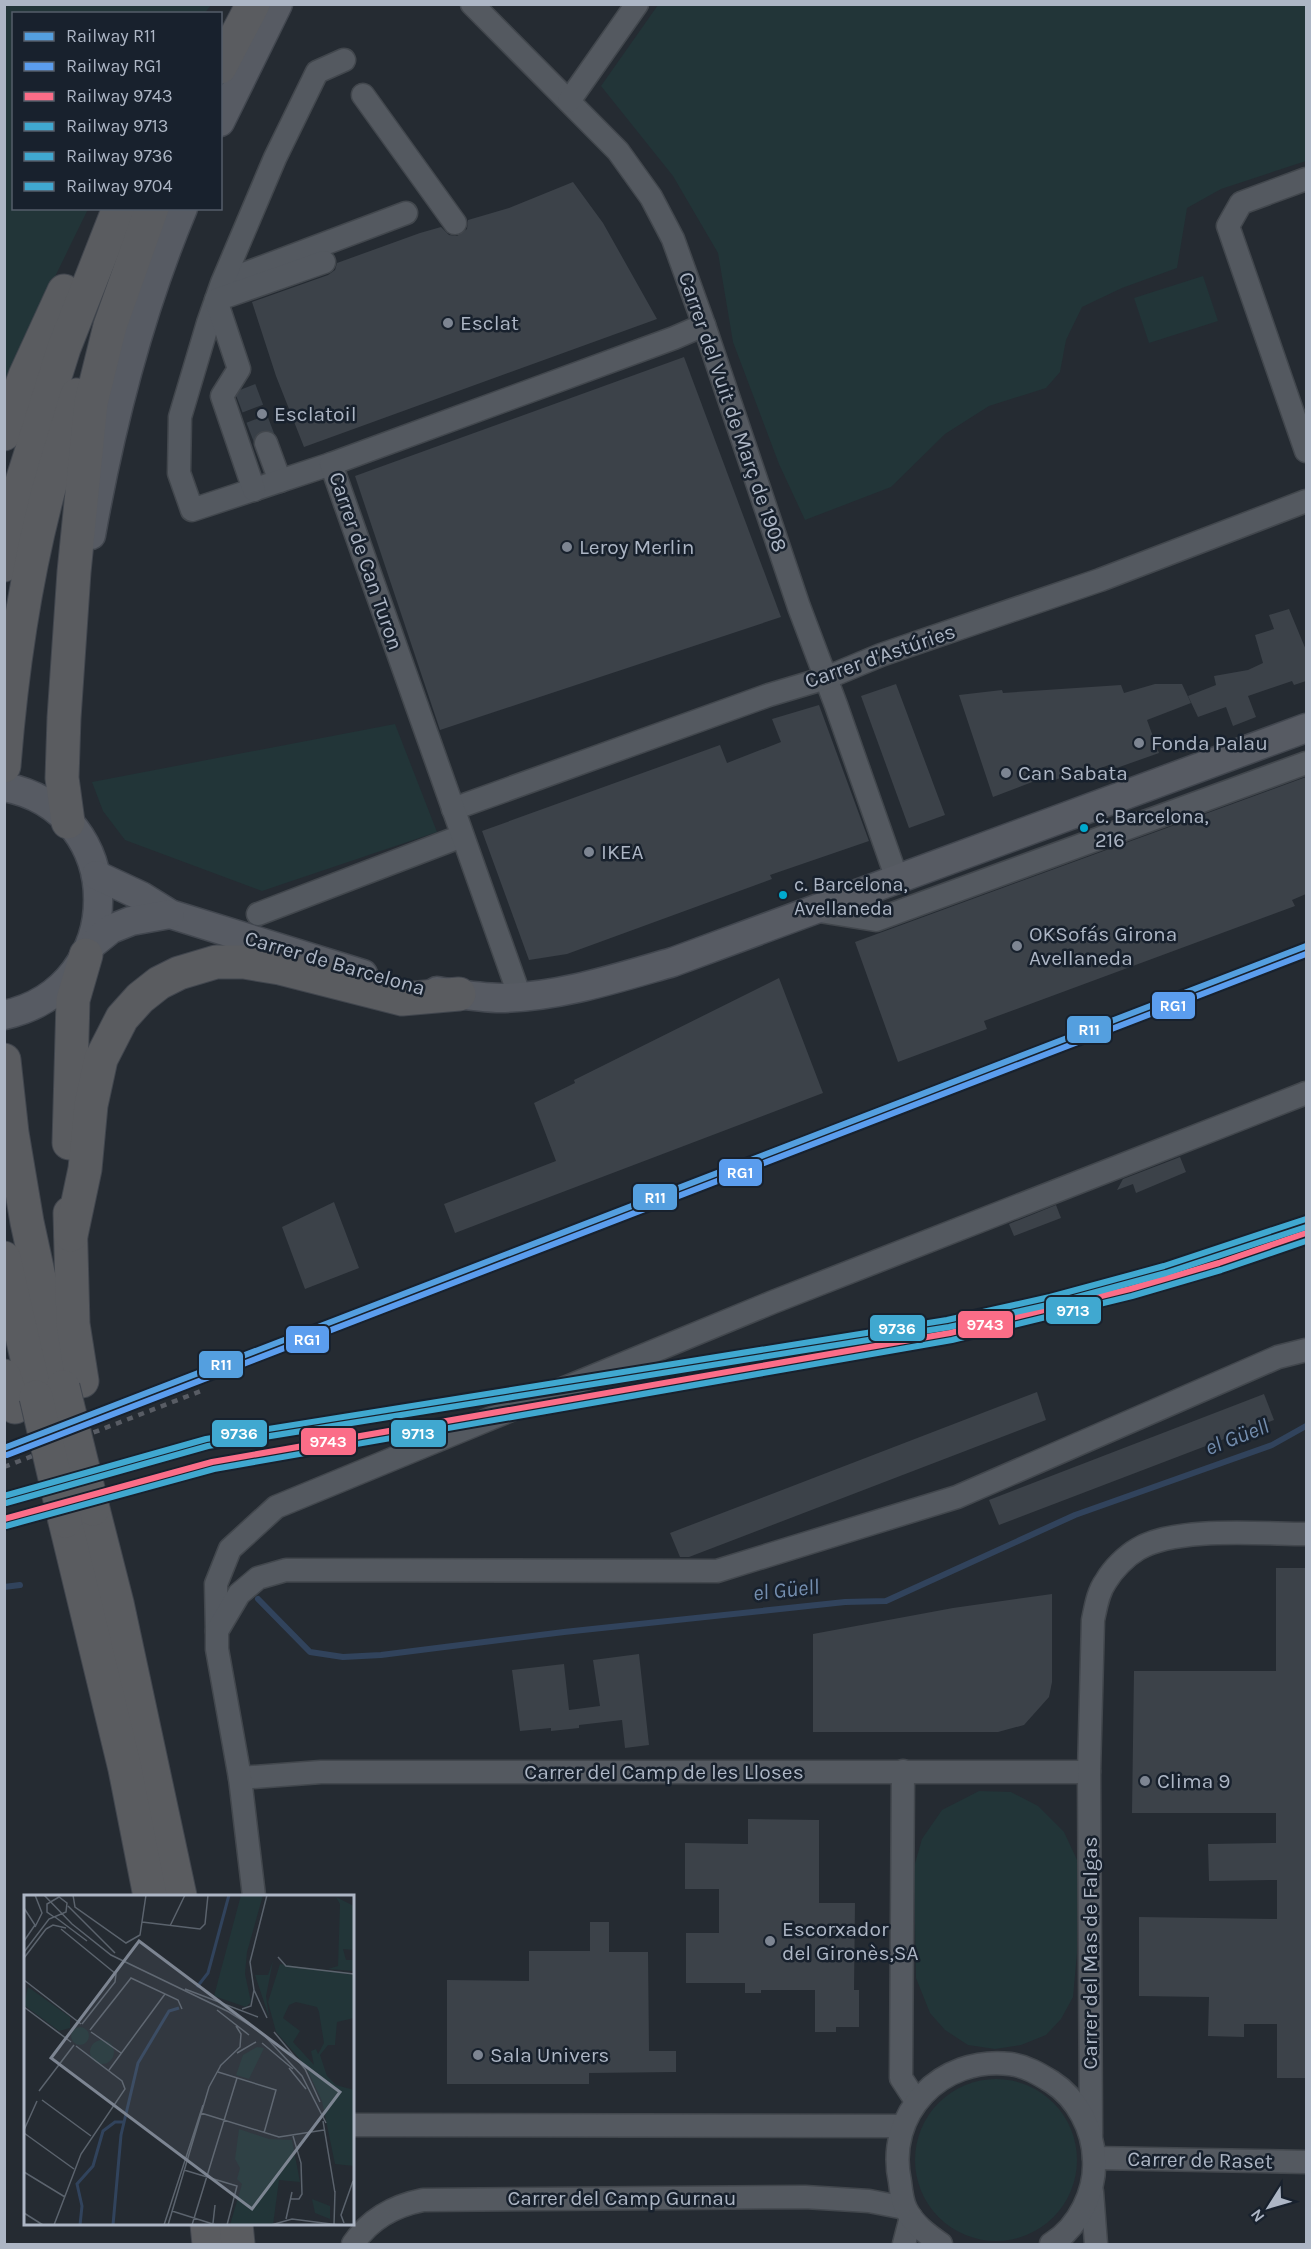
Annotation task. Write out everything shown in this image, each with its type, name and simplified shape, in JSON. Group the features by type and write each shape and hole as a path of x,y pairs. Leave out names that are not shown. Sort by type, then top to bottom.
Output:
{"highway":[{"path":"222,18 232,4"},
{"path":"222,63 253,4"},
{"path":"4,434 25,376 103,210"},
{"path":"4,565 19,491 64,348 118,210"},
{"path":"68,822 62,778 72,594 91,403 110,326 150,210"},
{"path":"4,766 8,712 25,599 47,497 89,356 150,210"},
{"path":"49,1393 73,1324 69,1137 73,1000 88,951"},
{"path":"71,1235 85,1169 92,1105 101,1059 122,1018 140,998 159,983 179,973 216,962 244,962 280,968 402,999 459,994"},
{"path":"4,1060 12,1133 27,1222 49,1393"},
{"path":"4,1258 49,1393 114,1657 180,1895"},
{"path":"4,1376 49,1393 87,1417 79,1515 121,1572 114,1657 150,1895"},
{"path":"207,2225 208,2244"},
{"path":"236,2225 238,2244"}],"main road":[{"path":"222,118 278,4"},
{"path":"72,594 89,547 115,418 132,353 160,265 182,210"},
{"name":"Carrer de Barcelona","path":"96,875 141,896 170,914 358,973 430,990 487,997 520,997 579,989 673,962 1306,728"},
{"path":"4,787 21,791 40,800 68,822 88,851 96,875 99,897 98,917 88,951 70,978 52,995 30,1007 4,1016"},
{"name":"Carrer de Barcelona","path":"88,951 111,929 130,921 170,914"}],"street":[{"name":"Carrer del Vuit de Març de 1908","path":"472,4 618,151 651,197 673,239 799,607 897,879"},
{"path":"569,102 637,4"},
{"path":"331,464 192,510 179,473 180,417 219,291 275,158 317,72 344,60"},
{"path":"363,95 455,224"},
{"path":"1306,179 1240,203 1228,226 1306,451"},
{"path":"219,291 406,213"},
{"path":"219,291 324,262"},
{"path":"219,291 242,378 222,396 254,490"},
{"name":"Carrer de Can Turon","path":"520,997 331,464 704,325"},
{"path":"266,443 280,481"},
{"name":"Carrer d'Astúries","path":"453,809 769,695 826,678 881,655 1100,580 1306,501"},
{"name":"Carrer de Barcelona","path":"813,910 876,920 1306,763"},
{"path":"258,914 462,836"},
{"path":"254,1895 240,1778 217,1649 216,1584 230,1549 276,1507 773,1302 1306,1093"},
{"path":"217,1631 239,1594 258,1578 286,1570 717,1571 957,1497 1278,1357 1306,1350"},
{"name":"Carrer del Mas de Falgas","path":"1091,2134 1089,1772 1095,1608 1105,1581 1119,1565 1139,1548 1161,1540 1200,1534 1306,1534"},
{"path":"903,1771 901,2078 916,2102"},
{"name":"Carrer del Camp de les Lloses","path":"240,1778 321,1772 1089,1772"},
{"path":"904,2244 908,2213 896,2163 902,2126 916,2102 930,2086 956,2070 974,2065 1011,2064 1034,2071 1062,2088 1083,2115 1091,2134 1094,2158 1091,2188 1096,2244"},
{"path":"354,2125 902,2126"},
{"name":"Carrer de Raset","path":"1094,2158 1306,2162"},
{"path":"1051,2244 1072,2225 1083,2210 1091,2188"},
{"name":"Carrer del Camp Gurnau","path":"353,2244 369,2224 381,2215 394,2208 423,2200 805,2197 869,2201 908,2213"},
{"path":"908,2213 921,2229 940,2244"}],"green space":[{"path":"5,5 211,5 206,12 12,12 12,210 88,210 5,379"},
{"path":"658,5 1306,5 1306,161 1221,189 1187,208 1177,268 1122,288 1082,307 1066,340 1060,372 1046,388 989,406 945,434 891,487 805,520 779,464 733,342 718,253 673,176 601,86"},
{"path":"1203,276 1218,321 1149,343 1134,298"},
{"path":"395,724 437,832 262,891 125,840 103,811 92,782"},
{"path":"979,1791 1011,1792 1038,1806 1064,1832 1078,1862 1077,1953 1073,1997 1061,2019 1046,2035 1021,2045 995,2049 968,2045 945,2030 930,2013 916,1978 914,1867 922,1839 942,1810"},
{"path":"996,2079 1012,2080 1027,2085 1054,2102 1071,2129 1076,2144 1076,2176 1071,2191 1054,2218 1027,2235 1012,2240 996,2241 980,2240 965,2235 938,2218 921,2191 916,2176 915,2160 916,2144 921,2129 938,2102 965,2085 980,2080"}],"building":[{"name":"Esclat","path":"573,182 603,223 657,319 304,447 276,376 252,302 328,275 335,270 337,263 420,233 441,227 449,235 457,236 467,229 468,220 509,208"},
{"name":"Leroy Merlin","path":"684,357 781,617 440,730 355,476"},
{"path":"1289,609 1306,650 1306,681 1294,685 1292,681 1248,696 1256,717 1233,726 1226,707 1198,717 1188,696 1216,685 1214,676 1248,670 1263,663 1255,635 1274,629 1269,615"},
{"path":"896,684 945,815 909,828 861,696"},
{"path":"1155,684 1182,684 1191,703 1147,720 1159,753 1111,770 1109,765 1087,773 1085,768 1055,780 1053,774 993,797 959,695 1002,690 1003,693 1121,685 1124,693"},
{"path":"819,705 869,841 770,875 772,879 567,954 529,960 482,831 720,745 727,763 781,742 772,719"},
{"path":"1306,777 1306,894 1292,900 1295,906 984,1021 987,1029 898,1062 855,942"},
{"path":"779,978 823,1093 455,1233 444,1204 556,1161 534,1103 575,1083 574,1080"},
{"path":"1180,1157 1186,1172 1136,1193 1133,1184 1117,1190 1123,1179"},
{"path":"334,1202 359,1268 305,1289 282,1227"},
{"path":"1056,1205 1061,1218 1014,1236 1009,1224"},
{"path":"1037,1392 1046,1420 689,1557 680,1557 670,1533"},
{"path":"1264,1394 1274,1420 999,1525 989,1500"},
{"path":"1276,1568 1306,1568 1306,2078 1277,2078 1277,2024 1244,2024 1244,2037 1208,2036 1209,1997 1139,1996 1139,1917 1277,1919 1277,1880 1209,1881 1208,1844 1276,1843 1276,1813 1132,1813 1134,1671 1276,1671"},
{"path":"1052,1594 1052,1682 1049,1697 1024,1725 998,1732 813,1732 813,1634 953,1608"},
{"path":"639,1654 649,1745 625,1748 622,1720 579,1725 579,1728 520,1731 512,1670 564,1664 569,1710 600,1706 593,1660"},
{"name":"Escorxador del Gironès,SA","path":"748,1819 819,1820 819,1903 855,1903 854,1990 859,1990 859,2027 836,2027 836,2032 815,2032 815,1990 761,1990 761,1993 745,1993 745,1983 686,1983 686,1933 719,1933 719,1889 685,1889 685,1843 748,1844"},
{"path":"590,1922 609,1922 609,1952 648,1952 649,2051 676,2051 676,2072 589,2073 589,2084 447,2084 447,1980 529,1981 529,1951 590,1951"}],"waterway":[{"name":"el Güell","path":"258,1599 310,1652 343,1657 381,1655 564,1632 845,1602 886,1601 1075,1515 1272,1445 1306,1426"},
{"name":"el Güell","path":"4,1587 20,1585"}],"tunnel":[{"path":"245,388 266,443"}],"railway":[{"path":"4,1467 201,1391"}],"rail line":[{"name":"R11","path":"4,1448 1306,946"},
{"name":"RG1","path":"7,1455 1306,954"},
{"name":"9736","path":"4,1496 206,1439 947,1320 1050,1297 1164,1266 1306,1219"},
{"name":"9704","path":"6,1503 208,1446 949,1327 1052,1304 1166,1273 1306,1227"},
{"name":"9743","path":"4,1519 212,1462 950,1333 1130,1289 1219,1263 1306,1233"},
{"name":"9713","path":"6,1526 214,1469 952,1340 1132,1296 1221,1270 1306,1241"}],"place":[{"name":"Esclat","path":"448,323"},
{"name":"Esclatoil","path":"262,414"},
{"name":"Leroy Merlin","path":"567,547"},
{"name":"Fonda Palau","path":"1139,743"},
{"name":"Can Sabata","path":"1006,773"},
{"name":"c. Barcelona, 216","path":"1084,828"},
{"name":"IKEA","path":"589,852"},
{"name":"c. Barcelona, Avellaneda","path":"783,895"},
{"name":"OKSofás Girona Avellaneda","path":"1017,946"},
{"name":"Clima 9","path":"1145,1781"},
{"name":"Escorxador del Gironès,SA","path":"770,1941"},
{"name":"Sala Univers","path":"478,2055"}]}
